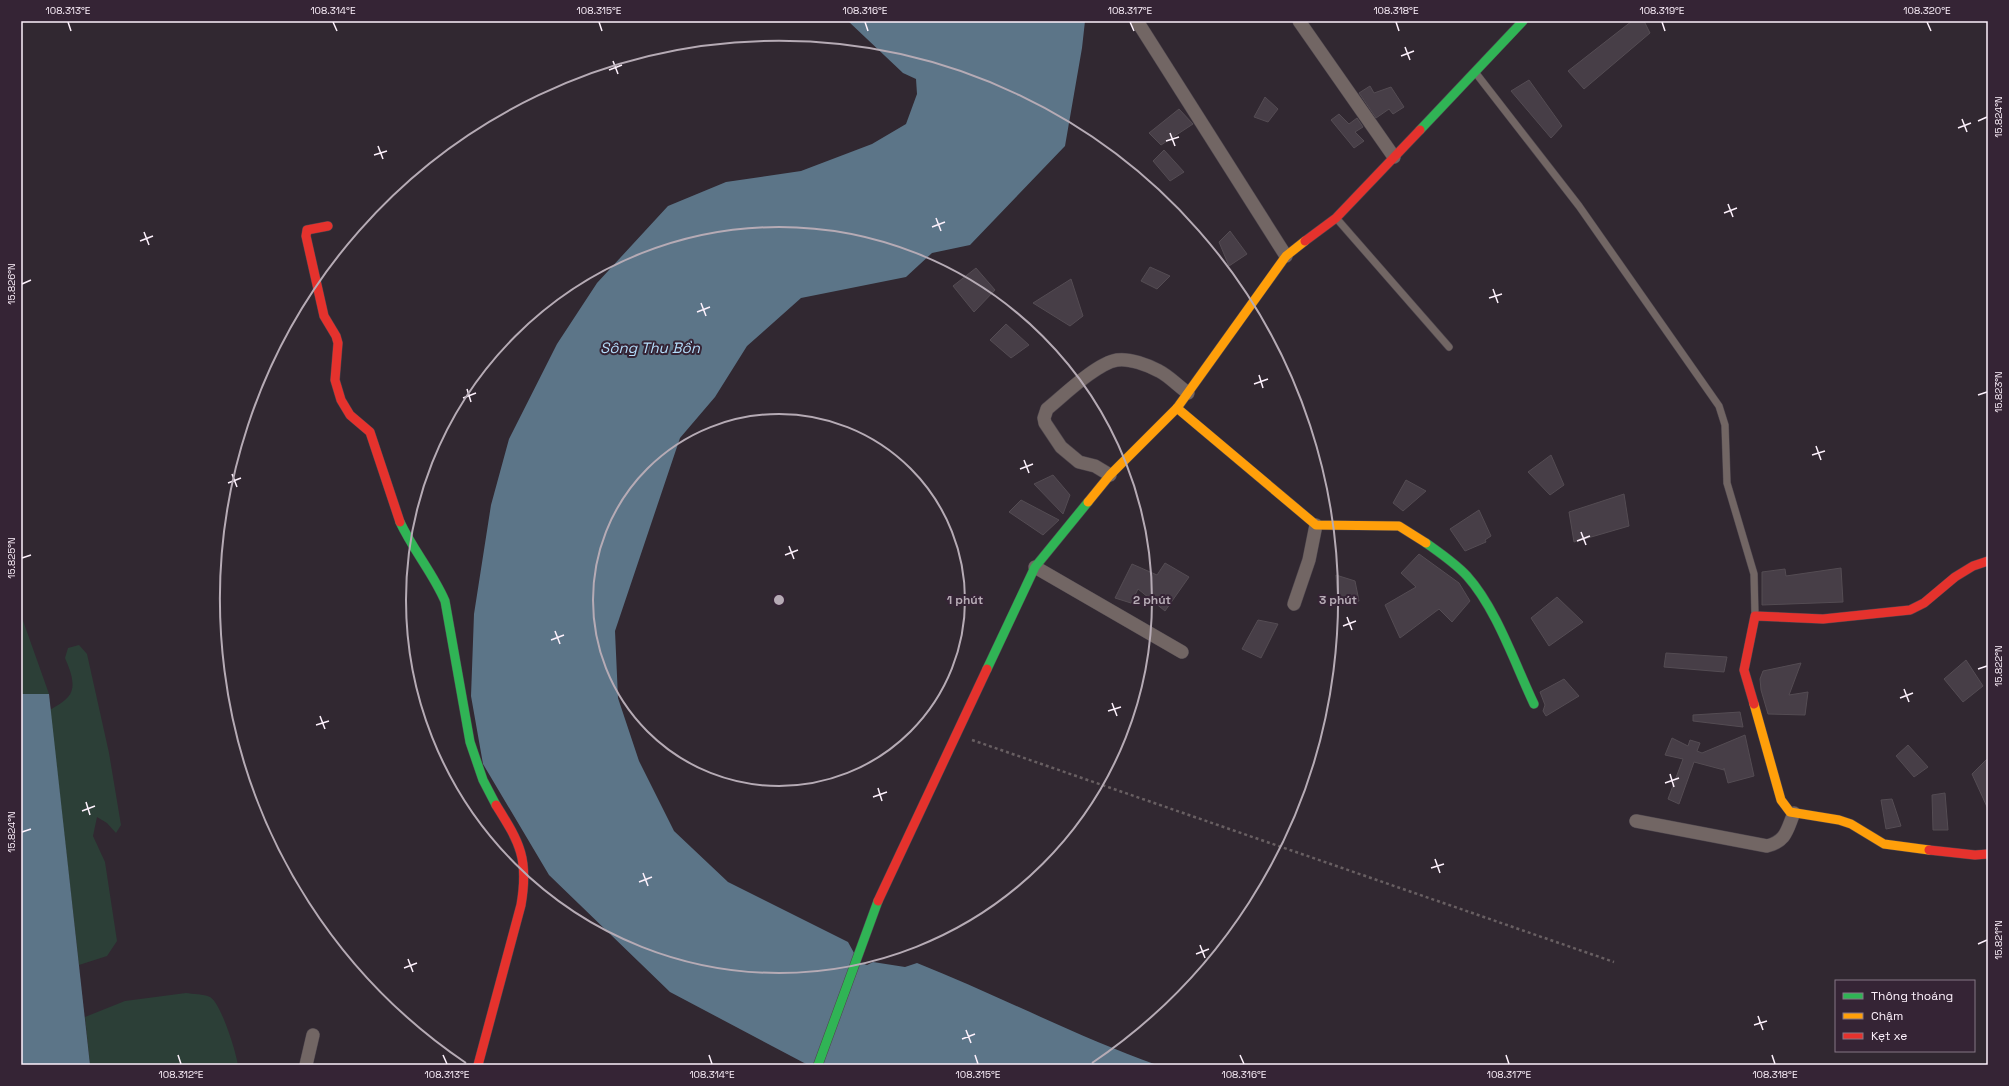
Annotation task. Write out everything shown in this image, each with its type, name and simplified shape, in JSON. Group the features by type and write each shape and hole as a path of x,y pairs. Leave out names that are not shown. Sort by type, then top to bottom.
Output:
{"street":[{"path":"1136,21 1286,256"},
{"path":"1299,21 1394,157"},
{"path":"818,1065 879,898 1035,567 1110,475 1177,408 1286,256 1336,218 1522,21"},
{"path":"328,226 307,230 306,236 324,316 336,336 338,343 335,380 338,392 350,415 370,432 400,523 406,535 438,584 445,601 470,742 483,780 501,816 514,834 524,863 525,881 521,905 478,1065"},
{"path":"1110,475 1100,468 1079,462 1061,447 1045,423 1044,418 1047,409 1096,370 1111,361 1119,360 1127,360 1153,368 1188,393"},
{"path":"1177,408 1316,525 1399,526 1445,556 1467,576 1490,610 1534,704"},
{"path":"1294,604 1308,560 1316,525"},
{"path":"1988,561 1973,566 1955,577 1924,603 1910,610 1823,618 1755,616 1744,670 1781,800 1786,809 1794,813 1839,820 1852,824 1884,844 1915,849 1975,855 1988,854"},
{"path":"1035,567 1182,652"},
{"path":"1636,820 1768,846 1776,844 1784,838 1794,813"},
{"path":"306,1065 313,1035"}],"lane":[{"path":"1475,71 1579,206 1719,406 1725,425 1728,483 1754,574 1755,616"},
{"path":"1336,218 1449,347"}],"path":[{"path":"956,735 1614,962"}],"green space":[{"path":"21,615 49,694 21,694"},
{"path":"79,645 87,654 109,753 121,825 116,833 107,823 97,817 93,836 105,862 117,941 107,956 79,965 50,710 64,701 71,693 72,677 65,658 68,648"},
{"path":"186,993 207,996 214,1001 219,1008 227,1028 238,1065 90,1065 85,1017 125,1001"}],"water":[{"name":"Sông Thu Bồn","path":"848,21 1085,21 1082,48 1065,146 970,245 932,253 906,277 801,298 747,346 715,397 680,438 615,631 618,698 639,761 674,831 728,882 848,942 859,962 867,965 873,962 905,967 917,963 1126,1054 1157,1065 808,1065 670,992 549,875 483,764 471,696 474,614 491,505 509,439 557,344 597,283 668,206 726,182 801,171 872,144 906,124 917,94 916,79 903,73"},
{"path":"21,694 49,694 90,1065 21,1065"}],"building":[{"path":"1632,21 1644,21 1650,33 1584,89 1568,71"},
{"path":"1529,80 1562,126 1551,138 1511,91"},
{"path":"1370,86 1374,93 1391,87 1404,107 1393,114 1389,109 1376,118 1359,93"},
{"path":"1265,97 1278,109 1268,122 1254,117"},
{"path":"1179,109 1193,124 1161,145 1149,133"},
{"path":"1339,114 1349,124 1357,118 1363,127 1355,132 1364,141 1354,148 1331,120"},
{"path":"1164,150 1184,172 1170,181 1153,161"},
{"path":"1230,231 1247,254 1229,266 1219,242"},
{"path":"1150,267 1170,276 1157,289 1141,281"},
{"path":"976,268 995,290 974,312 953,286"},
{"path":"1071,279 1083,316 1070,326 1033,303"},
{"path":"1006,324 1029,345 1011,358 990,340"},
{"path":"1551,455 1564,485 1550,495 1528,472"},
{"path":"1053,475 1070,495 1063,514 1034,484"},
{"path":"1406,480 1426,491 1403,511 1393,503"},
{"path":"1624,494 1629,526 1574,542 1569,512"},
{"path":"1021,500 1059,520 1043,535 1009,512"},
{"path":"1479,510 1491,536 1485,540 1486,542 1465,551 1450,529"},
{"path":"1419,554 1459,583 1470,601 1452,622 1439,609 1400,638 1385,605 1416,587 1401,573"},
{"path":"1165,563 1189,577 1165,611 1138,589 1131,603 1115,598 1132,564 1157,575"},
{"path":"1841,568 1843,602 1762,605 1762,572 1785,569 1786,576"},
{"path":"1336,575 1355,581 1359,601 1338,605"},
{"path":"1557,597 1583,622 1549,646 1531,618"},
{"path":"1258,620 1278,624 1261,658 1242,649"},
{"path":"1666,653 1727,657 1724,672 1664,667"},
{"path":"1966,660 1983,686 1963,702 1944,679"},
{"path":"1801,663 1789,695 1808,692 1805,715 1768,714 1761,690 1760,679 1763,671"},
{"path":"1564,679 1579,696 1546,716 1543,711 1545,705 1540,692"},
{"path":"1740,712 1743,727 1693,721 1693,715"},
{"path":"1745,735 1754,776 1728,783 1724,768 1724,770 1694,762 1679,804 1668,799 1683,759 1665,755 1672,738 1688,746 1690,740 1700,743 1697,751 1702,753"},
{"path":"1908,745 1928,767 1914,777 1896,756"},
{"path":"1988,758 1988,809 1972,774"},
{"path":"1945,793 1948,830 1933,830 1932,795"},
{"path":"1892,799 1901,826 1886,829 1881,800"}],"traffic: fast":[{"path":"1420,130 1523,21"},
{"path":"987,669 1035,567 1088,502"},
{"path":"400,522 435,581 445,601 470,742 483,780 496,805"},
{"path":"1426,543 1458,567 1477,589 1496,620 1534,704"},
{"path":"818,1065 878,901"}],"traffic: slow":[{"path":"1088,502 1110,475 1177,408 1286,256 1305,241"},
{"path":"1177,408 1316,525 1399,526 1426,543"},
{"path":"1754,704 1781,800 1790,812 1839,820 1851,824 1884,844 1929,850"}],"traffic: jam":[{"path":"1305,241 1336,218 1420,130"},
{"path":"328,226 307,230 306,236 324,316 336,336 338,343 335,380 341,400 350,415 370,432 400,522"},
{"path":"1754,704 1744,670 1755,616 1823,619 1910,610 1924,603 1955,577 1973,566 1988,561"},
{"path":"878,901 987,669"},
{"path":"478,1065 521,905 524,875 523,863 517,841 496,805"},
{"path":"1929,850 1975,855 1988,854"}]}
